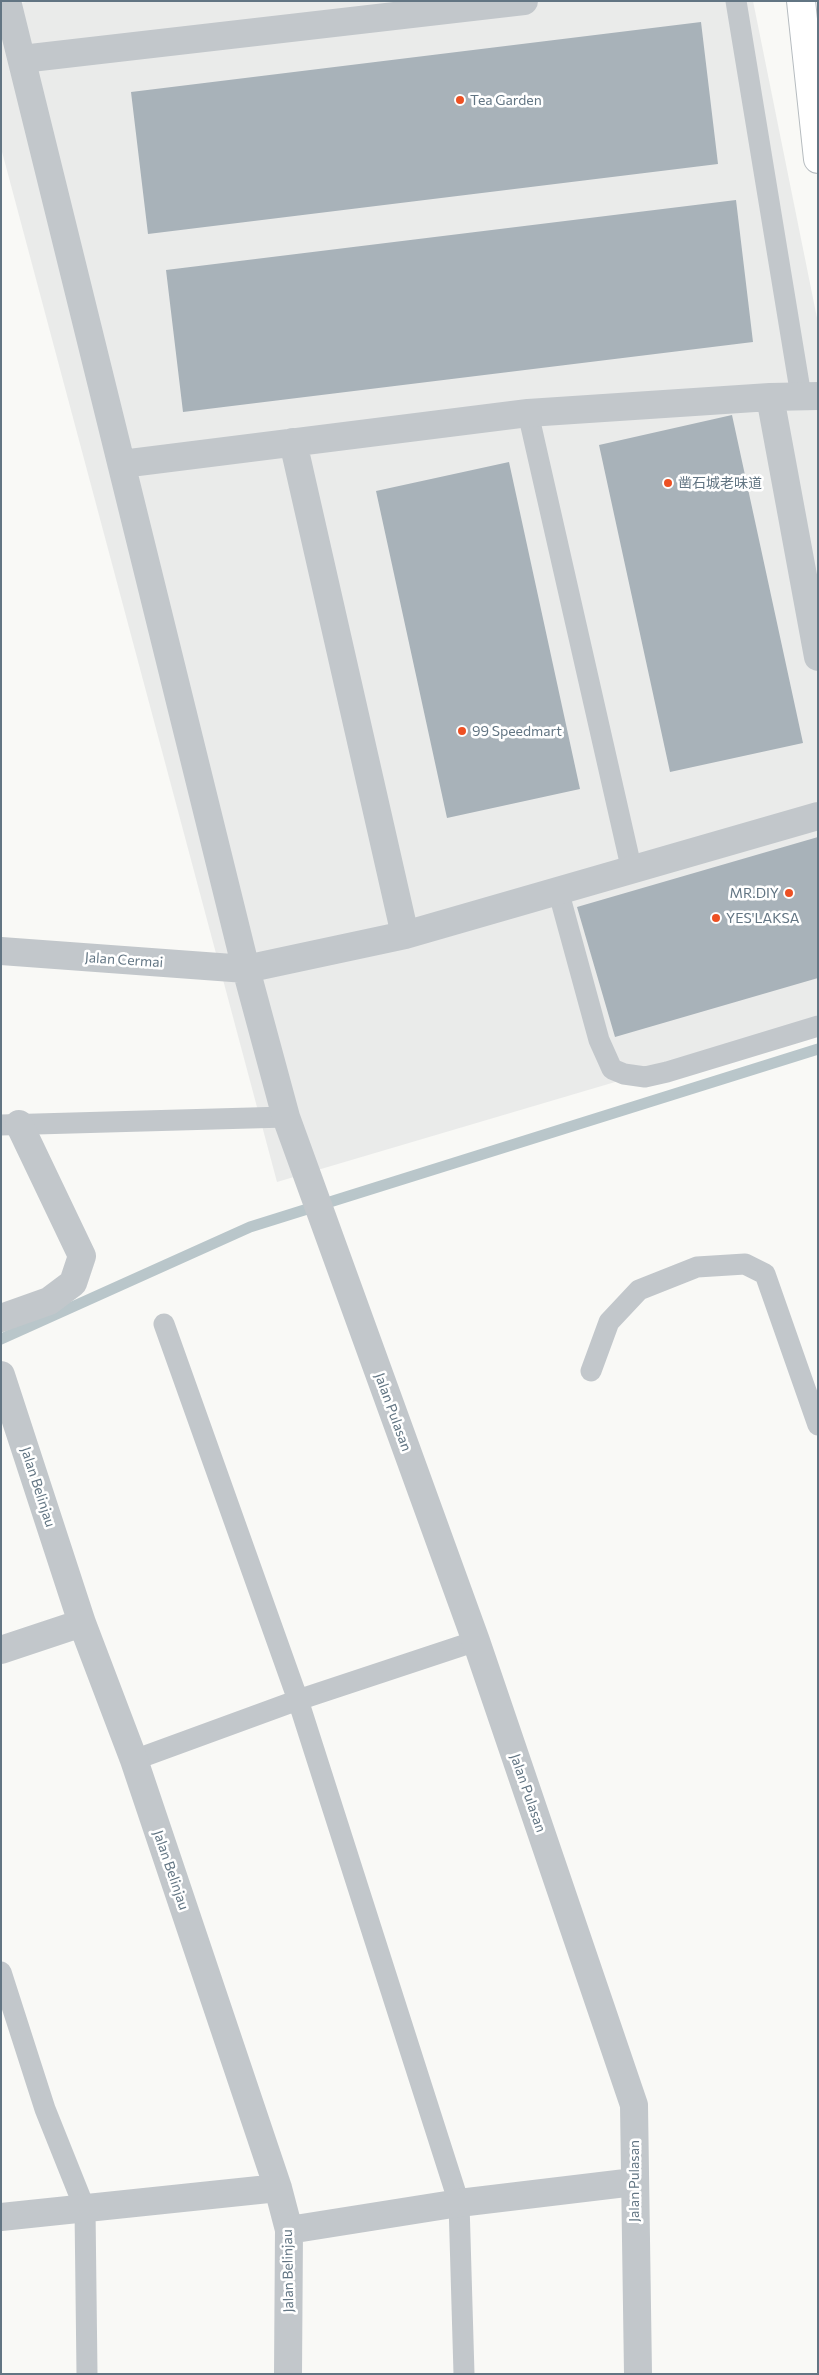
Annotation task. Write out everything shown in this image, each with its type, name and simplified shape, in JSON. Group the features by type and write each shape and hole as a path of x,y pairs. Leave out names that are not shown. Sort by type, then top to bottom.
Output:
{"main road":[{"path":"801,1 818,159"}],"street":[{"name":"Jalan Pulasan","path":"7,1 246,969 286,1117 476,1641 634,2105 638,2374"},
{"path":"22,59 524,1"},
{"path":"122,464 528,413 809,396"},
{"path":"770,397 818,657"},
{"path":"293,442 405,935"},
{"name":"Jalan Cermai","path":"1,951 246,969 405,935 818,816"},
{"path":"1,1318 49,1301 73,1282 82,1256 10,1124"},
{"name":"Jalan Belinjau","path":"1,1375 82,1623 134,1760 278,2188 289,2230 288,2374"},
{"path":"1,1650 82,1623"},
{"path":"289,2230 459,2203 634,2182"},
{"path":"1,2217 278,2188"}],"lane":[{"path":"736,1 809,396"},
{"path":"528,413 632,870"},
{"path":"558,890 599,1040 612,1069 624,1074 645,1077 818,1026"},
{"path":"10,1124 286,1117"},
{"path":"591,1371 609,1322 640,1290 697,1267 745,1264 765,1274 818,1426"},
{"path":"164,1324 298,1700 459,2203 464,2374"},
{"path":"134,1760 298,1700 476,1641"},
{"path":"1,1972 45,2109 85,2209 87,2374"}],"shaded area":[{"path":"33,1 753,1 818,323 818,1022 277,1182 1,148 1,6"}],"building":[{"path":"701,22 718,164 148,234 131,92"},
{"path":"736,200 753,342 183,412 166,270"},
{"path":"732,415 803,743 670,772 599,445"},
{"path":"509,462 580,789 447,818 376,491"},
{"path":"818,837 818,978 615,1037 577,907"}],"waterway":[{"path":"1,1339 250,1227 818,1049"}],"place":[{"name":"Tea Garden","path":"460,100"},
{"name":"凿石城老味道","path":"668,483"},
{"name":"99 Speedmart","path":"462,731"},
{"name":"MR.DIY","path":"789,893"},
{"name":"YES'LAKSA","path":"716,918"}]}
